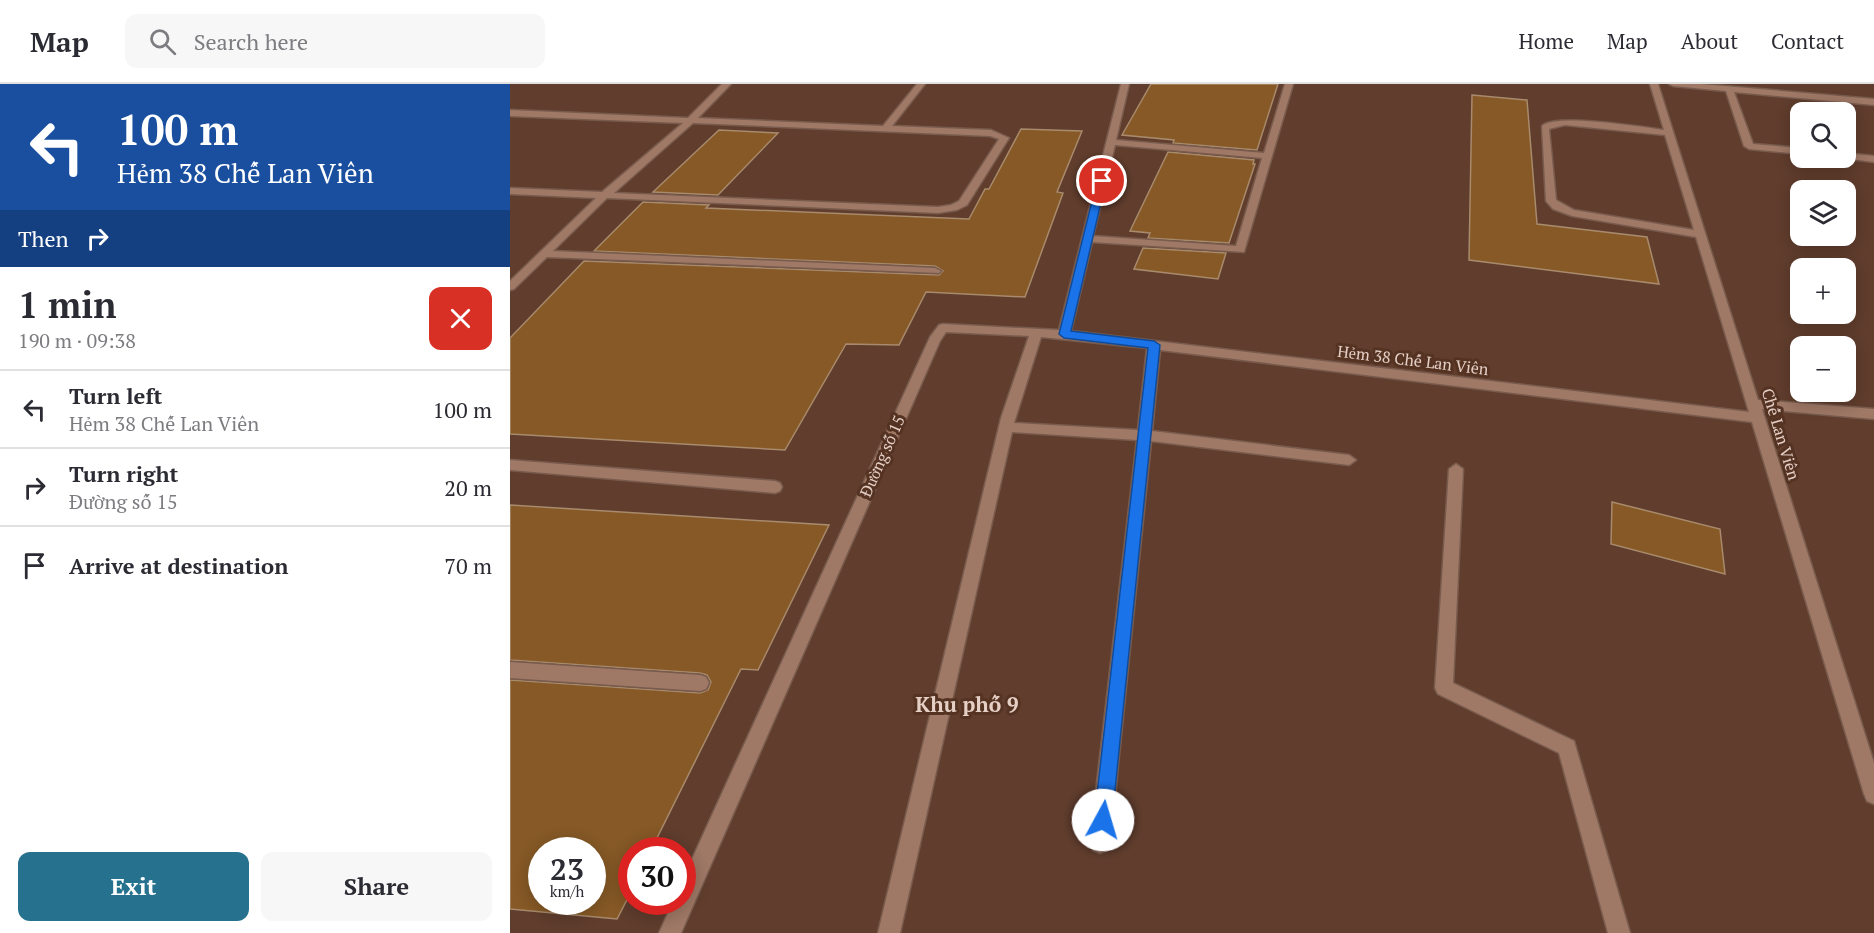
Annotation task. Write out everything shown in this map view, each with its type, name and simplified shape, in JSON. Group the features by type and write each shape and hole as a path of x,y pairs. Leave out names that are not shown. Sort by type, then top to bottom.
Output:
{"street":[{"path":"510,287 605,195 690,121 727,84"},
{"path":"885,129 921,84"},
{"path":"1064,334 1125,84"},
{"path":"1088,239 1240,250 1289,84"},
{"name":"Chế Lan Viên","path":"1654,84 1874,794"},
{"path":"1673,84 1874,102"},
{"path":"1729,89 1749,146 1790,150"},
{"path":"510,113 991,133 1004,138 963,202 953,208 938,210 510,191"},
{"path":"1669,133 1565,122 1550,124 1545,128 1551,201 1557,207 1572,213 1700,234"},
{"path":"1111,142 1269,156"},
{"path":"1856,157 1874,159"},
{"path":"544,254 935,271"},
{"name":"Đường số 15","path":"670,933 934,340 943,328 1064,334"},
{"path":"889,933 1006,427 1036,333"},
{"name":"Hẻm 38 Chế Lan Viên","path":"1064,334 1757,418"},
{"path":"1100,843 1154,345"},
{"path":"1753,404 1874,414"},
{"path":"1006,427 1144,435 1348,460"},
{"path":"510,465 775,487"},
{"path":"1456,469 1444,688 1567,747 1619,933"},
{"path":"510,670 700,683"}],"building":[{"path":"1151,84 1278,84 1257,150 1173,143 1174,140 1122,135"},
{"path":"1472,95 1527,100 1537,224 1647,237 1659,284 1469,260"},
{"path":"1021,129 1082,131 1057,192 1063,193 1025,297 926,292 899,345 846,344 785,450 510,434 510,338 584,261 939,275 943,271 935,266 594,251 643,202 709,205 706,208 969,219 985,189 989,189"},
{"path":"719,130 778,133 718,195 653,192"},
{"path":"1168,152 1254,160 1253,164 1255,164 1229,243 1148,238 1150,233 1130,231"},
{"path":"1143,248 1226,253 1218,279 1134,269"},
{"path":"1612,502 1720,529 1725,574 1611,544"},
{"path":"510,505 829,525 758,670 741,669 657,837 618,837 619,915 617,919 574,915 606,915 606,837 528,837 528,911 510,909 510,680 700,693 708,690 711,682 707,675 510,660"}],"district":[{"name":"Khu phố 9","path":"967,704"}],"route":[{"path":"1102,181 1064,334 1154,345 1103,820"}]}
